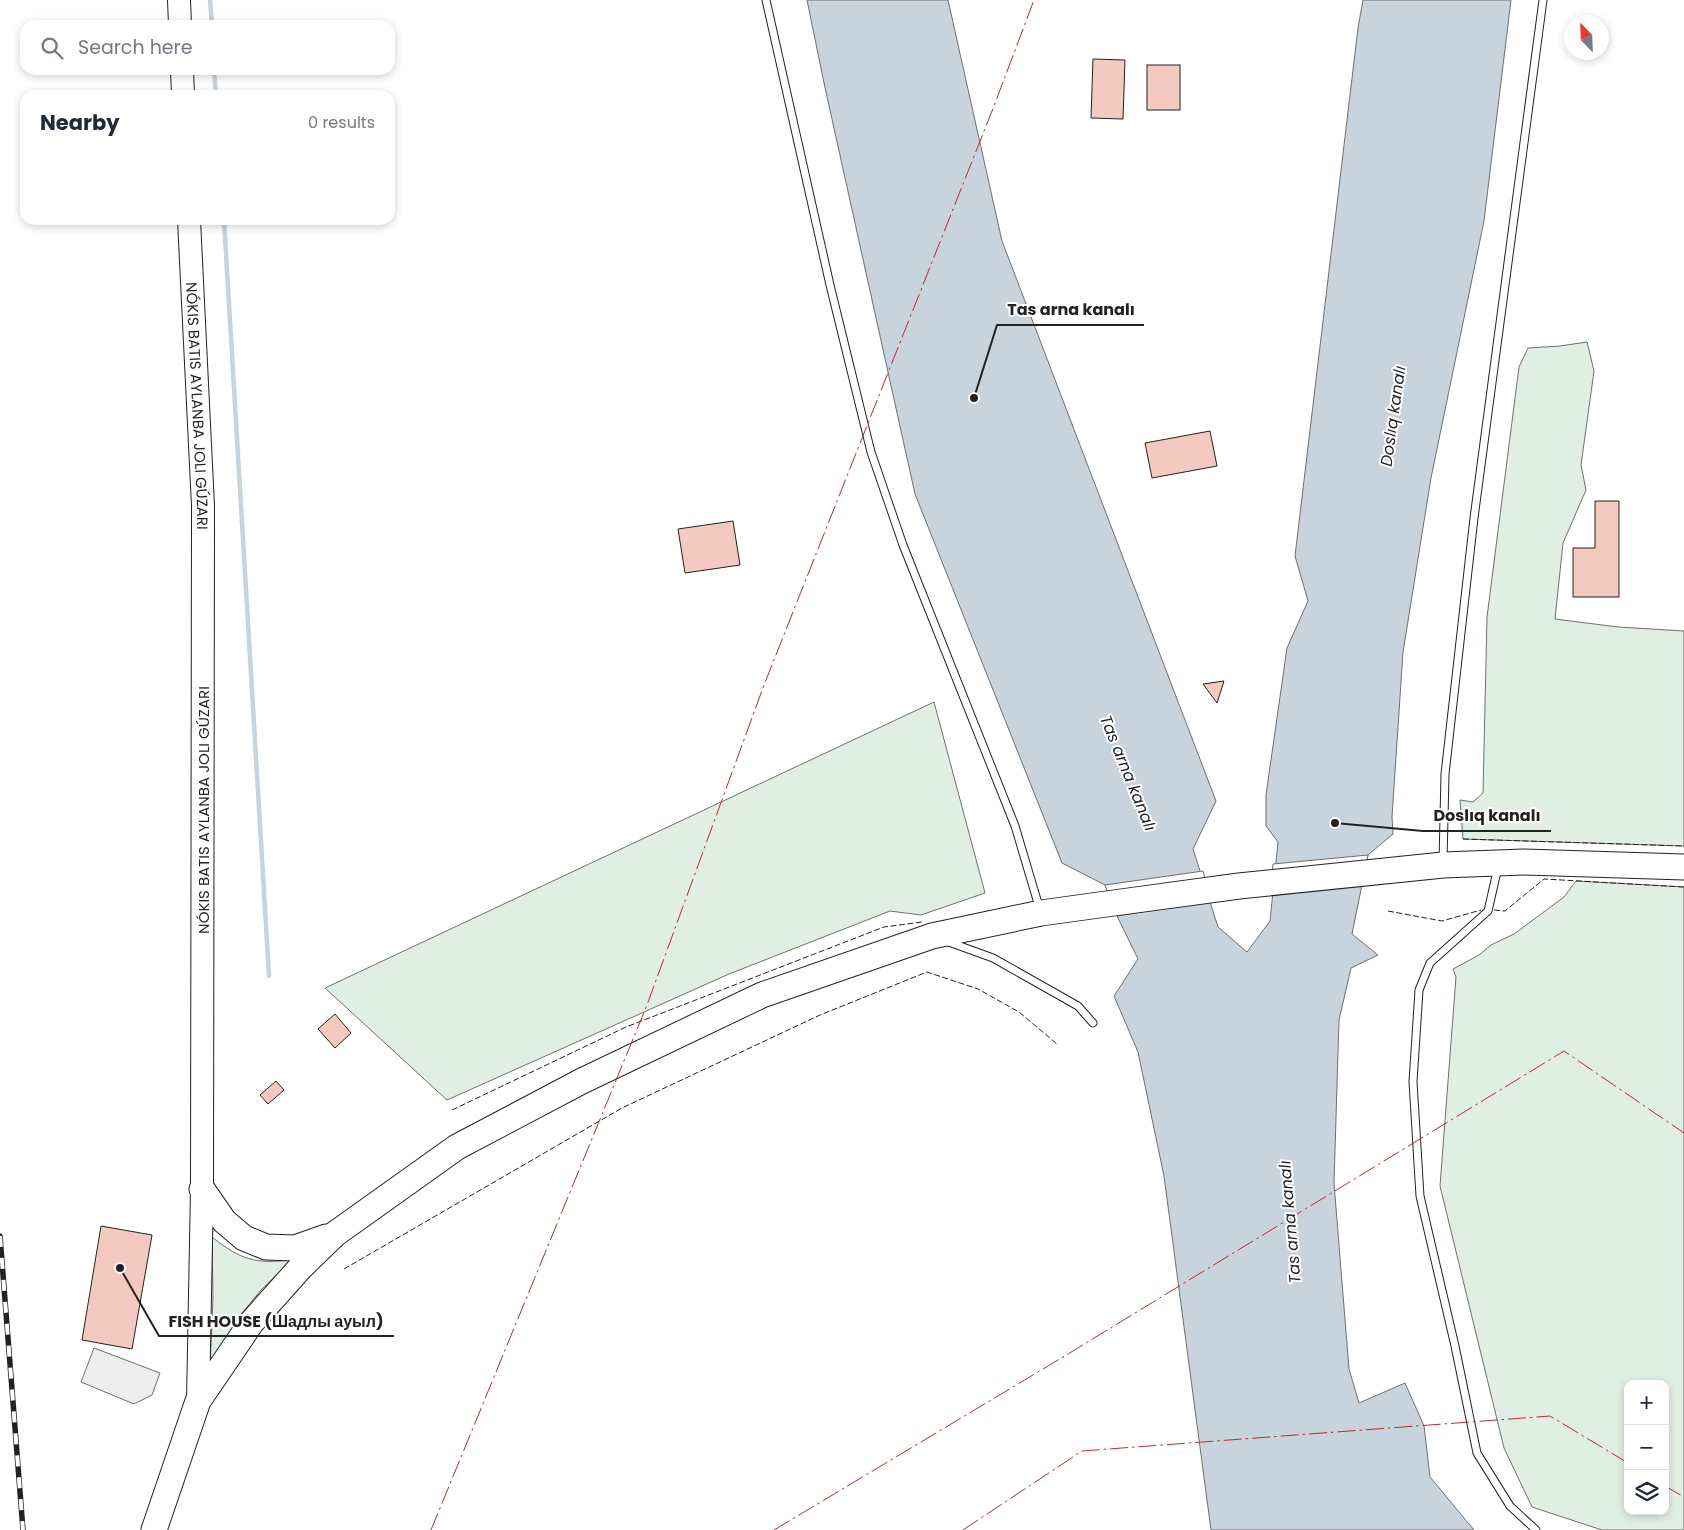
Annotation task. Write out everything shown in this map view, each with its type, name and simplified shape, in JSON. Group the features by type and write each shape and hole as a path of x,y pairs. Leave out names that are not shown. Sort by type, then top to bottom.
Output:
{"highway":[{"path":"154,1530 198,1401 251,1324 301,1266 335,1234 457,1147 582,1081 762,995 932,936 1041,913 1257,884 1443,865 1524,862 1684,866"},
{"path":"202,1189 224,1221 244,1238 266,1248 295,1248 335,1234"}],"main road":[{"path":"179,0 180,20"},
{"path":"182,75 183,90"},
{"path":"189,225 203,506 202,1189 198,1401"}],"lane":[{"path":"766,0 830,285 871,452 903,545 1015,826 1041,913"},
{"path":"1443,865 1446,774 1474,518 1543,0"},
{"path":"1499,863 1488,911 1430,963 1422,981 1419,990 1413,1082 1420,1196 1455,1346 1477,1453 1510,1506 1536,1530"},
{"path":"932,936 992,958 1078,1006 1093,1023"}],"green space":[{"path":"1587,342 1594,371 1581,465 1586,490 1563,543 1555,619 1618,627 1684,631 1684,846 1463,839 1460,800 1473,802 1483,793 1487,617 1519,367 1528,348"},
{"path":"934,702 985,893 921,915 890,911 729,974 447,1100 325,988"},
{"path":"1576,881 1684,887 1684,1530 1602,1530 1532,1507 1504,1448 1440,1186 1456,977 1453,969 1479,955 1491,945 1514,934 1564,897"},
{"path":"212,1237 232,1251 249,1259 258,1261 292,1260 261,1290 243,1312 210,1368 213,1298"}],"shaded area":[{"path":"94,1348 160,1373 152,1395 134,1404 81,1382"}],"water":[{"path":"807,0 948,0 1002,241 1216,801 1193,849 1218,927 1247,952 1270,921 1278,842 1266,826 1266,795 1287,648 1308,601 1295,556 1358,28 1363,0 1511,0 1484,221 1431,478 1403,652 1392,817 1393,834 1368,855 1352,934 1378,955 1351,968 1339,1020 1334,1183 1349,1369 1359,1403 1405,1383 1424,1426 1430,1477 1474,1530 1211,1530 1164,1176 1138,1052 1114,996 1138,959 1117,916 1105,885 1062,863 915,494"}],"pier":[{"path":"1368,855 1362,886 1270,895 1273,864"},
{"path":"1203,871 1212,901 1117,916 1105,885"}],"building":[{"path":"1093,59 1125,60 1123,119 1091,118"},
{"path":"1147,65 1180,65 1180,110 1147,110"},
{"path":"1210,431 1217,466 1152,478 1145,443"},
{"path":"1595,501 1619,501 1619,597 1573,597 1573,548 1595,548"},
{"path":"733,521 740,565 685,573 678,529"},
{"path":"1224,681 1217,703 1203,684"},
{"path":"335,1014 351,1033 335,1048 318,1029"},
{"path":"276,1081 284,1090 268,1104 260,1095"},
{"path":"101,1226 152,1235 132,1349 82,1340"}],"waterway":[{"path":"210,0 212,20"},
{"path":"214,75 216,90"},
{"path":"224,225 269,976"}],"railway":[{"path":"0,1236 23,1530"}],"fence":[{"path":"1463,839 1684,846"},
{"path":"1494,910 1505,911 1544,879 1684,887"},
{"path":"1388,911 1442,921 1481,910"},
{"path":"452,1110 626,1027 884,927 922,922"},
{"path":"344,1269 622,1108 820,1015 927,972 978,989 1019,1012 1057,1044"}],"power":[{"path":"431,1530 647,1005 764,685 994,106 1034,0"},
{"path":"774,1530 1068,1354 1564,1051 1684,1133"},
{"path":"963,1530 1082,1451 1550,1416 1624,1461"},
{"path":"1669,1488 1684,1497"}],"place":[{"name":"Tas arna kanalı","path":"974,398"},
{"name":"Doslıq kanalı","path":"1335,823"},
{"name":"FISH HOUSE (Шадлы ауыл)","path":"120,1268"}]}
